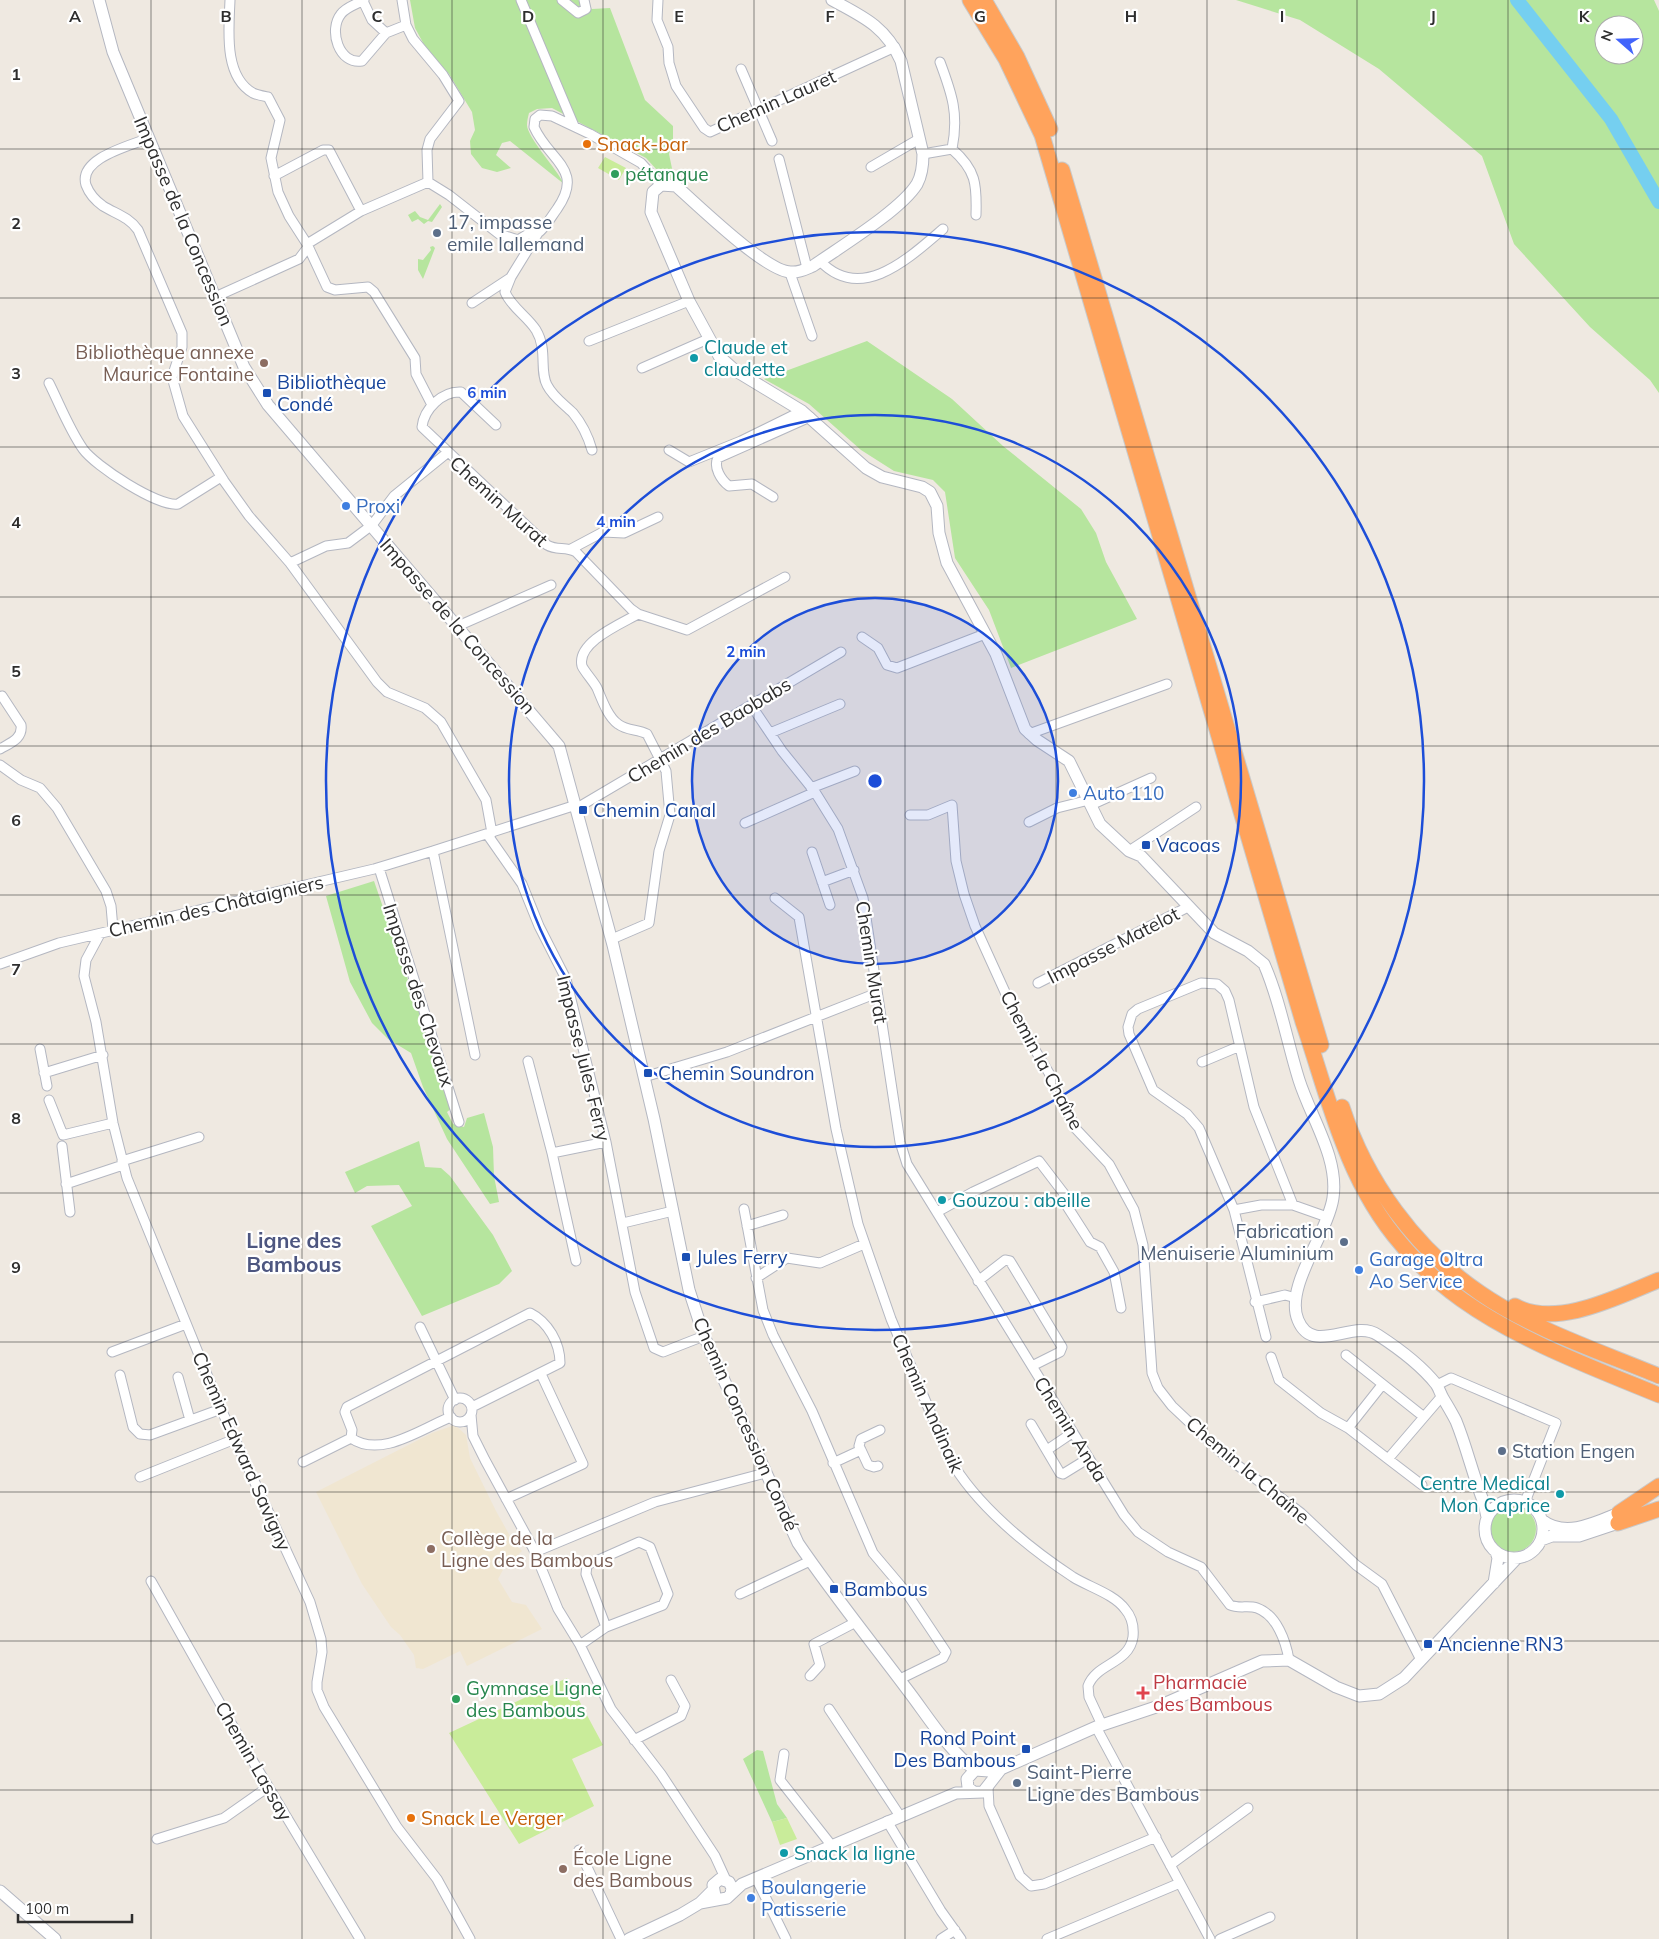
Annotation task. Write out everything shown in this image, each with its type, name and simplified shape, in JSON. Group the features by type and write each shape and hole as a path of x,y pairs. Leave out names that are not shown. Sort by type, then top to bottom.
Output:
{"highway":[{"path":"970,0 1006,59 1042,135 1303,1022 1344,1146 1370,1200 1388,1227 1419,1264 1504,1333 1535,1351 1659,1404"},
{"path":"984,0 1017,57 1051,133 1314,1021 1345,1118 1376,1182 1418,1239 1442,1262 1479,1292 1506,1309 1543,1328 1659,1376"},
{"path":"1418,1239 1441,1253 1484,1288 1518,1307 1537,1312 1555,1313 1582,1309 1659,1280"},
{"path":"1469,1306 1539,1345 1659,1395"},
{"path":"1618,1518 1659,1486"},
{"path":"1618,1518 1635,1511 1659,1497"},
{"path":"1618,1518 1659,1509"}],"main road":[{"name":"Impasse de la Concession","path":"99,0 114,52 215,297 255,386 268,405 559,746 577,807"},
{"path":"832,0 876,25 895,47 901,61 923,154 918,182 903,201 820,261 807,268 790,273 766,263 676,186 661,185 653,192 651,212 689,301 708,339 719,356 727,364 806,414 866,468 882,477 922,487 930,492 937,506 939,533 947,564 996,654 1022,723 1029,734 1069,761 1100,824 1129,850 1141,856 1188,907 1221,939 1258,957 1268,974 1299,1082 1332,1169 1335,1185 1327,1217 1299,1285 1296,1298 1297,1318 1303,1330 1312,1336 1322,1338 1352,1330 1372,1331 1391,1344 1439,1391 1455,1419 1484,1503 1487,1517 1485,1525 1486,1540 1496,1552 1498,1558 1494,1583"},
{"name":"Chemin Concession Condé","path":"577,807 612,939 689,1290 704,1336 798,1543 973,1774"},
{"path":"1476,1483 1498,1504"},
{"path":"1487,1517 1498,1504 1516,1500 1532,1506 1542,1520 1552,1527 1583,1527 1618,1518"},
{"path":"1496,1552 1510,1558 1517,1558 1529,1554 1541,1540 1552,1536 1579,1536 1618,1518"},
{"path":"1541,1540 1542,1520"},
{"path":"956,1793 973,1774 1001,1769 1099,1726 1159,1706 1262,1661 1289,1660 1336,1687 1359,1696 1379,1694 1404,1678 1517,1558"},
{"path":"629,1939 700,1903 716,1891 720,1879 742,1884 757,1880 887,1821 956,1793 983,1792 1001,1769"},
{"path":"973,1774 989,1777 989,1786"},
{"path":"973,1774 968,1787 975,1792"},
{"path":"728,1881 732,1888 731,1894"},
{"path":"716,1891 727,1898 742,1884"},
{"path":"0,1891 55,1939"}],"street":[{"path":"230,0 229,39 233,65 239,80 253,93 268,97 280,120 271,158 278,192 288,216 308,245 327,288 335,290 368,287 374,292 415,358 416,374 432,405"},
{"path":"386,33 372,20 364,0 341,13 335,31 342,53 348,59 356,62 363,60 378,40 386,33 406,25"},
{"path":"402,0 406,25 420,50 443,75 459,101 430,139 427,150 428,182"},
{"path":"521,0 574,126"},
{"path":"562,0 578,13 586,9 584,0"},
{"name":"Chemin Lauret","path":"658,0 657,20 668,48 668,63 676,86 706,130 712,131 895,47"},
{"path":"940,62 955,106 956,119 952,148 974,173 977,197 976,215"},
{"path":"741,69 772,141"},
{"path":"592,450 581,423 546,384 541,339 524,316 508,299 505,292 510,277 538,233 565,197 568,180 564,170 536,132 534,123 540,115 546,114 574,126 641,163 661,185"},
{"path":"149,138 95,161 86,172 86,183 97,201 129,220 142,237 183,337 182,347 172,377 183,416 222,478 249,516 290,563 382,687 400,700 425,708 441,722 486,800 490,834"},
{"path":"871,167 919,139"},
{"path":"923,154 952,148"},
{"path":"274,176 323,150 329,150 361,211"},
{"path":"779,159 807,268"},
{"path":"215,297 299,259 308,245 361,211 428,182"},
{"path":"428,182 449,195 499,234 518,240 528,234 538,233"},
{"path":"820,261 837,276 855,279 874,276 916,252 943,229"},
{"path":"790,273 812,336"},
{"path":"472,303 510,277"},
{"path":"589,341 689,301"},
{"path":"642,368 708,339"},
{"path":"48,383 84,450 115,474 157,500 172,505 178,504 222,478"},
{"path":"447,453 422,427 423,419 432,405 447,395 461,392 496,424"},
{"path":"669,450 689,462 806,414"},
{"path":"773,497 752,484 729,486 716,467 716,462 718,458 806,414"},
{"name":"Chemin Murat","path":"290,563 326,546 348,543 372,525 394,496 447,453 547,546 557,550 571,549 638,614 686,630 784,577"},
{"path":"571,549 603,532 624,532 658,517"},
{"path":"458,626 552,585"},
{"path":"612,939 646,926 650,918 655,870 670,815 666,771 647,734 624,728 613,720 592,678 583,668 584,654 594,640 638,614"},
{"path":"862,637 878,648 887,665 897,668 985,634"},
{"name":"Chemin des Baobabs","path":"577,807 841,652"},
{"path":"1029,734 1167,684"},
{"path":"0,750 17,740 22,731 21,725 2,696"},
{"path":"770,733 840,704"},
{"name":"Chemin Murat","path":"751,705 813,790 838,829 854,870 863,898 900,1142"},
{"path":"0,765 21,780 40,788 57,808 106,891 111,906 113,929"},
{"path":"745,823 855,771"},
{"path":"1029,822 1057,808 1090,802 1151,778"},
{"name":"Chemin la Chaîne","path":"910,815 928,815 952,805 955,817 956,861 964,894 975,926 1020,1025 1043,1061 1076,1129 1109,1164 1134,1210 1143,1244 1150,1358 1152,1372 1158,1388 1172,1406 1224,1455 1301,1513 1356,1565 1382,1584 1421,1660"},
{"path":"475,1055 433,851 577,807"},
{"path":"1129,850 1196,807"},
{"name":"Impasse Jules Ferry","path":"490,834 522,884 539,926 566,979 606,1142 635,1292 654,1348 663,1352 704,1336"},
{"name":"Chemin des Châtaigniers","path":"0,964 59,943 379,868 433,851"},
{"path":"812,852 830,905"},
{"name":"Impasse des Chevaux","path":"379,868 459,1122"},
{"path":"822,882 854,870"},
{"name":"Chemin Andinaik","path":"775,898 799,917 847,1181 864,1244 904,1352 950,1459 959,1476 1033,1548 1077,1579 1116,1601 1125,1608 1130,1617 1133,1627 1130,1648 1118,1660 1096,1674 1088,1686 1089,1697 1099,1726"},
{"name":"Impasse Matelot","path":"1038,983 1188,907"},
{"name":"Chemin Edward Savigny","path":"100,934 88,954 84,971 102,1054 114,1123 132,1195 221,1409 310,1602 321,1638 317,1682 324,1707 397,1827 437,1878 470,1939"},
{"path":"1266,1337 1255,1302 1234,1210 1193,1120 1161,1097 1147,1079 1129,1034 1129,1021 1138,1010 1201,983 1217,984 1225,991 1229,1000 1254,1107 1293,1205"},
{"path":"644,1078 727,1052 816,1015 877,993"},
{"path":"1202,1062 1240,1046"},
{"path":"40,1049 47,1086"},
{"path":"44,1073 102,1054"},
{"path":"528,1060 552,1153 576,1261"},
{"path":"49,1100 63,1135 114,1123"},
{"path":"66,1184 199,1137"},
{"path":"552,1153 606,1142"},
{"name":"Chemin Anda","path":"900,1142 907,1164 978,1281 1072,1433 1138,1532 1168,1552 1201,1567 1230,1605 1235,1607 1252,1606 1265,1612 1285,1640 1289,1660"},
{"path":"62,1146 70,1212"},
{"path":"937,1212 973,1192 1040,1161 1065,1195 1065,1203 1090,1242 1100,1247 1114,1272 1121,1308"},
{"path":"1234,1210 1261,1205 1293,1205 1327,1217"},
{"path":"744,1209 756,1278 766,1319 812,1411 833,1463 874,1553 906,1592 946,1652 943,1658 900,1679"},
{"path":"623,1223 673,1211"},
{"path":"747,1226 783,1215"},
{"path":"756,1278 787,1258 820,1263 864,1244"},
{"path":"978,1281 1005,1260 1010,1260 1062,1347 1060,1352 1032,1366"},
{"path":"1255,1302 1286,1295 1296,1298"},
{"path":"351,1438 352,1430 345,1409 530,1313 541,1318 560,1349 560,1363 471,1411 467,1419 460,1422"},
{"path":"112,1352 186,1324"},
{"path":"420,1327 435,1362 455,1400"},
{"path":"1346,1355 1424,1417"},
{"path":"1271,1357 1280,1380 1321,1412 1348,1428 1422,1486"},
{"path":"506,1499 583,1464 541,1374"},
{"path":"120,1375 133,1427 140,1434 150,1435 221,1409"},
{"path":"178,1377 190,1420"},
{"path":"1388,1459 1424,1417 1439,1391 1451,1378 1556,1423 1525,1502"},
{"path":"1348,1428 1382,1384"},
{"path":"473,1436 471,1411 465,1399 455,1400 448,1408 451,1417 460,1422 473,1436 535,1552 558,1610 580,1645 611,1710 661,1774 728,1881"},
{"path":"351,1438 359,1444 388,1445 451,1417"},
{"path":"1031,1424 1059,1472 1063,1474 1089,1458"},
{"path":"878,1466 868,1465 859,1446 861,1439 880,1430"},
{"path":"1047,1450 1072,1433"},
{"path":"140,1478 235,1438"},
{"path":"303,1462 351,1438"},
{"path":"833,1463 861,1450"},
{"path":"535,1552 663,1500 765,1473"},
{"path":"580,1645 606,1627 663,1605 668,1594 650,1547 639,1542 587,1565 586,1574 606,1627"},
{"path":"740,1594 810,1561"},
{"name":"Chemin Lassay","path":"151,1581 268,1787 360,1939"},
{"path":"810,1676 820,1664 814,1644 856,1622"},
{"path":"634,1740 681,1716 685,1706 671,1680"},
{"path":"830,1709 900,1816"},
{"path":"1099,1726 1210,1939"},
{"path":"784,1754 780,1780 832,1846"},
{"path":"989,1786 989,1806"},
{"path":"158,1838 224,1818 268,1787"},
{"path":"975,1792 989,1806 1020,1876 1031,1886 1044,1884 1156,1837"},
{"path":"1170,1865 1248,1808"},
{"path":"887,1821 961,1939"},
{"path":"579,1850 621,1939"},
{"path":"716,1891 717,1862"},
{"path":"757,1880 786,1939"},
{"path":"1047,1939 1180,1884"},
{"path":"1220,1939 1270,1917"},
{"path":"941,1939 955,1930"}],"shaded area":[{"name":"Collège de la Ligne des Bambous","path":"455,1425 466,1435 470,1458 496,1511 514,1543 522,1551 504,1568 498,1579 512,1602 526,1605 542,1629 467,1666 460,1651 423,1669 416,1668 414,1655 400,1635 391,1627 362,1584 316,1492 432,1433"}],"green space":[{"path":"410,0 578,0 592,9 610,8 645,100 673,126 673,140 669,154 674,178 663,181 657,170 646,158 552,108 537,109 529,113 527,125 537,145 564,184 510,141 502,143 496,155 511,168 497,172 482,168 471,154 470,141 475,130 472,112 449,74 427,50 415,28"},
{"path":"1236,0 1654,0 1659,11 1659,393 1650,380 1590,327 1514,244 1482,156 1379,69 1300,20"},
{"name":"pétanque","path":"605,157 626,168 619,180 598,168"},
{"path":"440,204 442,207 432,222 428,221 424,224 418,219 412,222 408,215 415,211 420,217 428,220"},
{"path":"433,246 435,248 423,279 418,270 418,259 423,260 431,250 430,247"},
{"path":"867,341 952,399 1003,446 1081,509 1096,533 1106,562 1137,619 1011,668 989,610 955,558 945,492 933,480 894,471 861,450 809,404 764,379"},
{"path":"374,881 452,1108 447,1112 453,1124 464,1127 467,1118 484,1113 493,1147 494,1176 499,1202 490,1204 447,1139 423,1087 411,1053 388,1039 372,1023 350,982 326,896"},
{"path":"419,1141 425,1167 441,1168 450,1176 493,1235 512,1271 499,1284 422,1316 371,1226 412,1206 399,1185 367,1186 355,1193 345,1172"},
{"path":"1513,1506 1526,1510 1532,1516 1536,1529 1532,1542 1526,1548 1513,1552 1500,1548 1494,1542 1490,1529 1494,1516 1500,1510"},
{"path":"567,1678 603,1745 572,1759 594,1806 519,1844 449,1733"},
{"path":"757,1750 763,1751 777,1804 787,1818 772,1822 743,1759"},
{"path":"787,1818 797,1839 780,1845 772,1822"}],"waterway":[{"path":"1517,0 1611,119 1659,202"}],"place":[{"name":"Snack-bar","path":"587,144"},
{"name":"pétanque","path":"615,174"},
{"name":"17, impasse emile lallemand","path":"437,233"},
{"name":"Claude et claudette","path":"694,358"},
{"name":"Bibliothèque annexe Maurice Fontaine","path":"264,363"},
{"name":"Bibliothèque Condé","path":"267,393"},
{"name":"Proxi","path":"346,506"},
{"name":"Auto 110","path":"1073,793"},
{"name":"Chemin Canal","path":"583,810"},
{"name":"Vacoas","path":"1146,845"},
{"name":"Chemin Soundron","path":"648,1073"},
{"name":"Gouzou : abeille","path":"942,1200"},
{"name":"Fabrication Menuiserie Aluminium","path":"1344,1242"},
{"name":"Jules Ferry","path":"686,1257"},
{"name":"Garage Oltra Ao Service","path":"1359,1270"},
{"name":"Station Engen","path":"1502,1451"},
{"name":"Centre Medical Mon Caprice","path":"1560,1494"},
{"name":"Collège de la Ligne des Bambous","path":"431,1549"},
{"name":"Bambous","path":"834,1589"},
{"name":"Ancienne RN3","path":"1428,1644"},
{"name":"Pharmacie des Bambous","path":"1143,1693"},
{"name":"Gymnase Ligne des Bambous","path":"456,1699"},
{"name":"Rond Point Des Bambous","path":"1026,1749"},
{"name":"Saint-Pierre Ligne des Bambous","path":"1017,1783"},
{"name":"Snack Le Verger","path":"411,1818"},
{"name":"Snack la ligne","path":"784,1853"},
{"name":"École Ligne des Bambous","path":"563,1869"},
{"name":"Boulangerie Patisserie","path":"751,1898"}],"district":[{"name":"Ligne des Bambous","path":"294,1253"}]}
